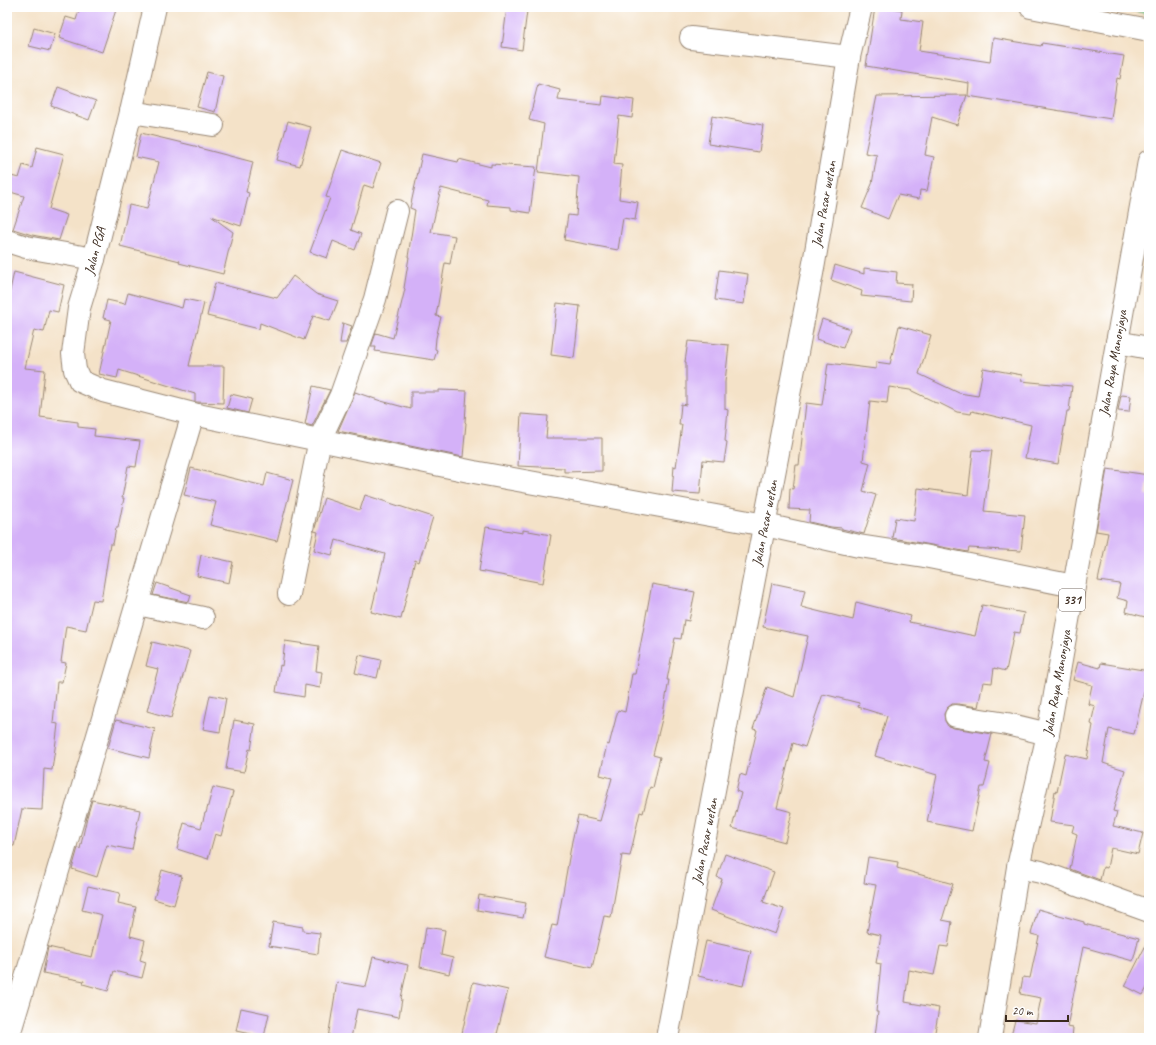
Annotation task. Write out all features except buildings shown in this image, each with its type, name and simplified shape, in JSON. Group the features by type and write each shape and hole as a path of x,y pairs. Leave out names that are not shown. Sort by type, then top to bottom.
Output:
{"street":[{"name":"Jalan PGA","path":"155,7 131,112 94,259 79,308 73,354 74,370 80,381 103,391 193,414 474,472 765,524 859,546 924,556 1074,586"},
{"name":"Jalan Pasar wetan","path":"668,1038 814,262 849,57 862,7"},
{"path":"1030,7 1149,30"},
{"path":"691,38 849,57"},
{"path":"131,112 213,125"},
{"name":"Jalan Raya Manonjaya","path":"990,1038 1018,868 1048,734 1149,161"},
{"path":"289,594 320,439 341,395 376,299 397,211"},
{"path":"7,241 26,247 94,259"},
{"path":"1117,342 1149,348"},
{"path":"8,1038 138,604 193,414"},
{"path":"138,604 204,618"},
{"path":"956,716 1007,724 1048,734"},
{"path":"1018,868 1041,872 1149,911"}],"green space":[{"path":"1112,7 1149,7 1149,14"}]}
